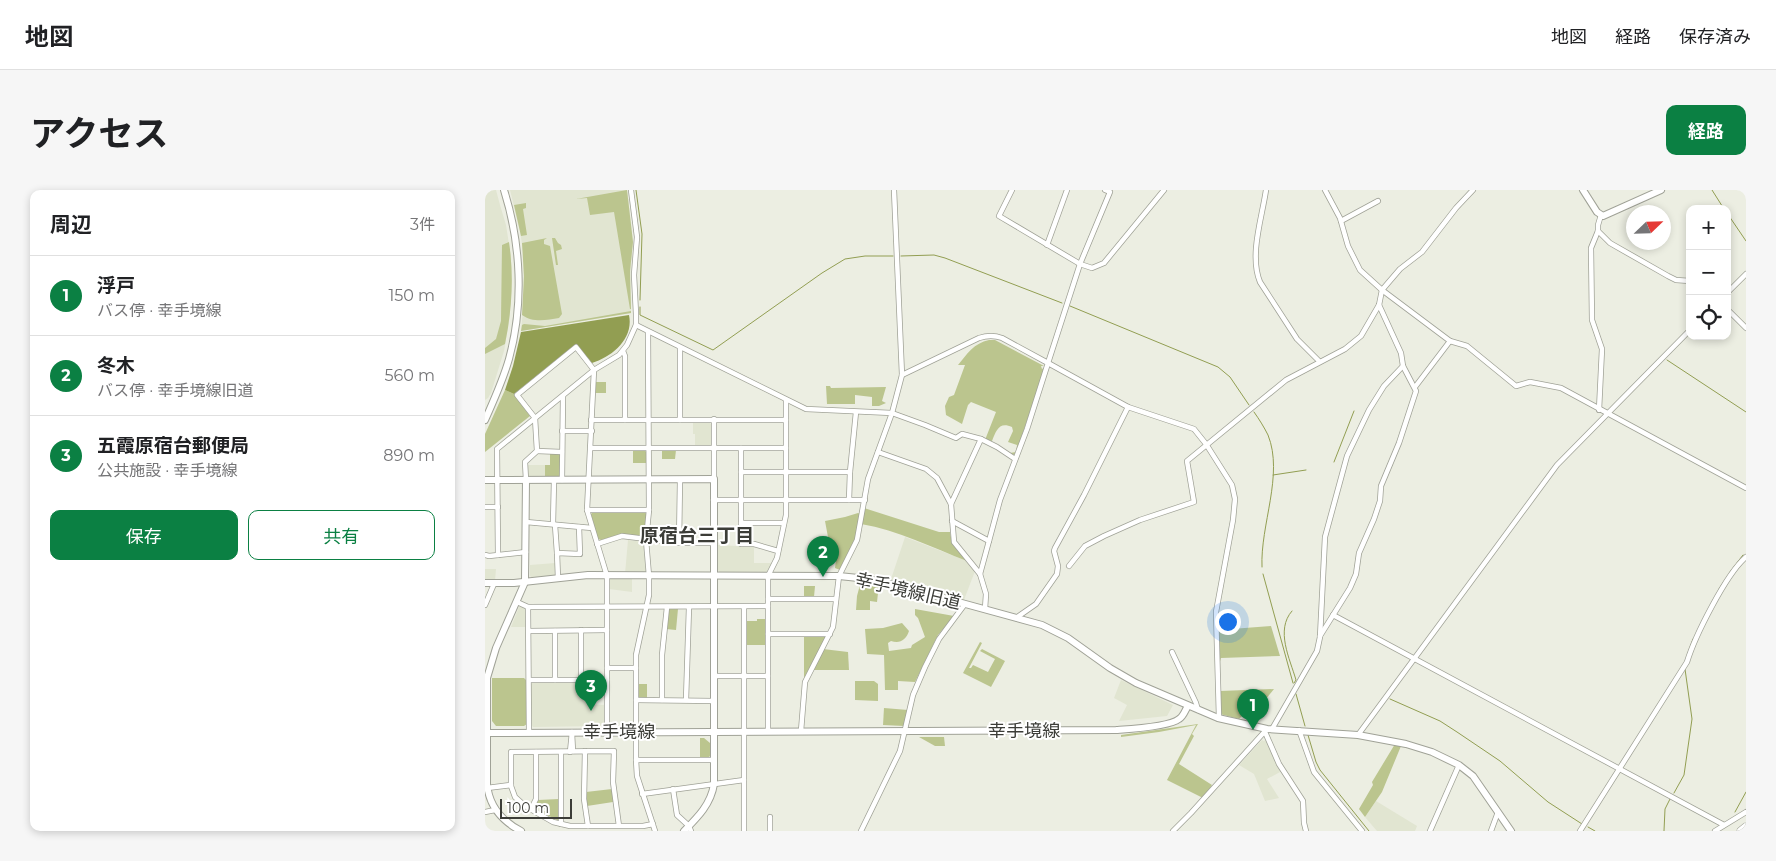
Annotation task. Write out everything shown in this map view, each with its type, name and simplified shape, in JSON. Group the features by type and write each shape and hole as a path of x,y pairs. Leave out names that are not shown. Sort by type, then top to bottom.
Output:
{"highway":[{"path":"1741,831 1746,827"}],"street":[{"path":"485,420 509,358 518,303 519,286 516,244 503,190"},
{"path":"498,555 497,449 594,370 623,351 630,340 635,325 637,237 631,190"},
{"path":"801,731 805,682 812,665 830,634 835,619 839,576 857,540 868,479 891,413 902,374 894,190"},
{"path":"1012,190 999,216 1080,264 1093,268 1104,262 1164,190"},
{"path":"1047,245 1067,190"},
{"path":"1267,190 1255,258 1256,272 1260,282 1297,339 1319,362"},
{"path":"1325,190 1341,221 1348,246 1360,270 1382,290 1450,340 1467,346 1516,386 1530,382 1561,388 1746,488"},
{"path":"1069,566 1085,546 1104,536 1140,520 1194,502 1187,461 1286,380 1345,348 1361,336 1379,305 1382,290 1401,269 1422,252 1456,208 1473,190"},
{"path":"1583,190 1597,212 1607,216 1661,190"},
{"path":"980,574 1000,500 1027,429 1080,264 1108,191"},
{"path":"1341,221 1378,201"},
{"path":"1599,410 1602,349 1593,320 1591,248 1598,231 1601,215"},
{"path":"1598,231 1610,243 1668,276 1676,280 1686,281"},
{"path":"1731,289 1746,274"},
{"path":"1319,637 1350,588 1356,574 1359,553 1374,519 1380,501 1381,486 1399,443 1416,391 1403,366 1401,353 1379,305"},
{"path":"1731,313 1746,328"},
{"path":"635,325 810,410 895,413 955,438 962,434 981,440 997,447 1015,459"},
{"path":"648,332 649,510 646,540 649,595 636,655 636,760 637,776 655,831"},
{"path":"1358,735 1557,465 1686,334"},
{"path":"902,374 979,338 995,335 1128,407 1194,430 1206,444 1232,485 1235,499 1233,520 1216,612 1219,718"},
{"path":"1415,387 1450,340"},
{"path":"537,451 535,418 517,395 576,347 594,370 587,510 607,576 607,732"},
{"path":"680,348 680,420"},
{"path":"623,351 625,356 625,420"},
{"path":"1173,831 1268,730 1317,651 1325,537 1347,456 1383,386 1403,366"},
{"path":"562,480 563,396"},
{"path":"768,731 768,576 778,552 784,523 786,500 786,400"},
{"path":"1016,618 1036,604 1057,574 1058,566 1054,552 1055,548 1128,407"},
{"path":"849,500 856,412"},
{"path":"673,789 677,815 688,829 707,804 712,795 714,784 714,419"},
{"path":"591,420 785,420"},
{"path":"562,431 591,431"},
{"path":"951,504 981,440"},
{"path":"591,448 786,448"},
{"path":"741,448 741,544 754,544 778,552"},
{"path":"521,831 501,818 495,810 487,788 487,668 525,582 525,462 537,451 562,452"},
{"path":"878,452 904,460 933,474 951,504 954,542 980,574 986,594 985,609"},
{"path":"741,472 850,472"},
{"path":"485,480 713,479"},
{"path":"554,480 554,524 558,578"},
{"path":"679,544 680,480"},
{"path":"713,500 865,500"},
{"path":"485,507 498,507"},
{"path":"587,510 649,510"},
{"path":"952,521 989,541"},
{"path":"526,522 592,528"},
{"path":"741,523 784,523"},
{"path":"557,553 579,554 579,527"},
{"path":"597,544 622,536 679,544 713,544"},
{"path":"485,555 526,552"},
{"path":"1580,831 1687,662 1697,636 1723,587 1744,559"},
{"name":"幸手境線旧道","path":"485,583 525,582 583,576 839,576 868,579 985,609 1041,626 1063,635 1123,676 1187,706"},
{"path":"485,605 495,584"},
{"path":"768,599 836,599"},
{"path":"517,602 529,607 768,606"},
{"path":"861,831 900,752 913,695 925,668 939,639 965,604"},
{"path":"529,607 529,732"},
{"path":"662,700 662,655 667,607"},
{"path":"686,700 689,607"},
{"path":"744,607 744,831"},
{"path":"1333,615 1724,825"},
{"path":"555,630 555,680"},
{"path":"581,630 581,680"},
{"path":"529,631 607,630"},
{"path":"768,634 830,634"},
{"path":"1172,652 1198,710"},
{"path":"607,668 636,668"},
{"path":"715,676 768,676"},
{"path":"530,680 607,680"},
{"path":"636,700 714,701"},
{"path":"1187,706 1219,718 1268,730 1299,730 1358,735 1406,744 1432,752 1459,765 1473,776 1511,831"},
{"name":"幸手境線","path":"486,732 1057,731 1133,728 1177,721 1183,716 1187,706"},
{"path":"1268,730 1279,764 1303,801 1303,823 1306,831"},
{"path":"1299,730 1314,772 1362,831"},
{"path":"571,732 572,752"},
{"path":"585,751 584,799 588,826"},
{"path":"619,826 613,782 614,751 511,752 511,785 515,797 553,822 569,828 643,826 653,824"},
{"path":"531,809 536,799 536,752"},
{"path":"561,752 561,824"},
{"path":"636,760 714,760"},
{"path":"1430,831 1459,765"},
{"path":"642,794 744,780"},
{"path":"487,788 511,785"},
{"path":"485,812 495,810"},
{"path":"1491,831 1498,812"},
{"path":"1715,831 1746,812"},
{"path":"770,816 770,831"}],"shaded area":[{"path":"485,190 496,190 506,225 511,257 512,282 509,322 504,351 491,393 485,400"},
{"path":"510,190 627,190 633,242 630,281 631,313 521,331 524,299 523,251"},
{"path":"627,190 633,242 630,271 631,309 614,212 590,215 587,198 576,199"},
{"path":"526,203 526,208 523,209 527,235 521,236 514,205"},
{"path":"547,238 544,240 544,244 550,246 562,314 559,318 535,320 522,315 524,276 522,243"},
{"path":"552,238 555,238 562,249 556,251 558,265 556,265"},
{"path":"509,242 512,293 505,344 485,354 485,348 496,339 501,321 502,245"},
{"path":"631,311 631,313 521,331 524,324 545,326"},
{"path":"629,315 630,324 628,332 625,339 614,352 592,363 576,344 514,394 505,390 521,332"},
{"path":"989,340 995,340 1044,366 1041,366 1042,369 1045,367 1016,453 1013,455 1010,453 1016,452 1017,445 1008,442 1013,431 1012,427 1008,425 1001,426 992,441 985,440 996,412 971,402 968,405 962,424 946,415 945,406 949,397 954,395 965,365 958,365 975,346"},
{"path":"596,382 606,382 606,393 595,393"},
{"path":"826,386 831,388 886,387 882,401 886,403 872,406 872,397 855,395 855,404 827,404"},
{"path":"505,390 514,394 530,416 485,452 485,434"},
{"path":"693,421 709,422 711,424 710,447 695,447"},
{"path":"633,450 645,450 646,463 633,463"},
{"path":"662,450 676,450 675,459 662,459"},
{"path":"550,453 561,454 561,474 559,476 545,476 545,465 550,465"},
{"path":"527,465 545,465 545,476 529,476"},
{"path":"864,508 939,532 950,532 954,544 967,561 902,535 861,524"},
{"path":"594,511 644,511 647,515 645,535 643,537 621,534 601,540 598,539 591,514"},
{"path":"860,514 855,539 840,570 835,568 837,552 835,545 827,542 825,521"},
{"path":"905,537 967,561 975,571 964,600 890,582"},
{"path":"628,540 644,543 646,571 644,573 625,574"},
{"path":"718,545 754,547 754,563 772,563 766,573 720,574 718,570"},
{"path":"555,563 556,574 554,576 534,579 530,576 530,565"},
{"path":"485,569 496,569 495,581 485,580"},
{"path":"610,578 632,578 632,592 609,589"},
{"path":"861,581 879,584 877,602 870,601 870,610 856,610"},
{"path":"804,586 815,586 814,597 804,597"},
{"path":"523,606 526,609 527,627 511,627 519,607"},
{"path":"678,609 676,630 666,629 668,610"},
{"path":"915,609 954,616 938,635 915,682 898,681 898,690 885,690 884,655 867,654 865,629 883,628 902,623 909,631 908,634 902,640 888,643 889,651 911,648 912,645 925,637 915,615"},
{"path":"757,619 766,619 767,645 745,645 745,621 757,621"},
{"path":"1271,626 1280,656 1221,658 1219,665 1218,630"},
{"path":"804,637 826,637 804,678"},
{"path":"980,642 982,643 969,668 973,665 988,672 995,659 980,651 982,649 1005,661 991,687 963,673"},
{"path":"823,649 848,652 849,670 813,670"},
{"path":"492,678 524,678 526,680 527,724 524,726 496,726 492,721"},
{"path":"1121,680 1173,705 1167,716 1119,721 1127,705 1114,698"},
{"path":"855,681 874,681 878,684 878,701 855,700"},
{"path":"533,682 586,682 586,704 605,705 604,723 600,726 533,727 531,724 531,684"},
{"path":"639,684 647,684 647,698 640,698 638,696"},
{"path":"1274,689 1252,716 1248,717 1244,714 1239,719 1220,714 1220,691"},
{"path":"884,708 908,710 904,726 883,725"},
{"path":"1198,724 1192,734 1194,736 1179,764 1212,785 1203,798 1167,780 1196,725 1121,737 1121,735"},
{"path":"919,737 944,737 945,746 935,746"},
{"path":"700,738 704,738 710,743 710,756 708,758 700,758"},
{"path":"1267,739 1282,771 1267,779 1279,798 1265,801 1254,774 1239,765 1262,740"},
{"path":"1395,744 1401,746 1382,792 1365,817 1359,809 1373,785 1372,782"},
{"path":"612,789 613,802 587,806 586,792"},
{"path":"559,799 559,820 534,807 538,800"},
{"path":"1376,801 1417,826 1415,831 1377,831 1365,817"}],"waterway":[{"path":"636,190 642,234 640,300"},
{"path":"1712,190 1721,205"},
{"path":"1731,219 1746,241"},
{"path":"901,256 934,255 945,258 1062,303"},
{"path":"640,307 640,315 713,350 822,273 845,259 865,256 893,256"},
{"path":"1070,306 1218,367 1230,377 1249,405"},
{"path":"1667,360 1746,412"},
{"path":"1334,462 1354,411"},
{"path":"1254,412 1268,435 1274,467 1264,534 1262,567"},
{"path":"1273,475 1306,470"},
{"path":"1730,572 1743,555"},
{"path":"1263,574 1293,683"},
{"path":"1719,589 1725,580"},
{"path":"1292,611 1287,619 1284,636 1296,680 1294,683"},
{"path":"1686,659 1693,639"},
{"path":"1674,793 1684,775 1692,719 1685,669"},
{"path":"1296,694 1305,726"},
{"path":"1390,699 1440,721 1457,732 1500,761 1548,802 1582,824"},
{"path":"1308,735 1320,770 1369,831"},
{"path":"1735,812 1746,792"},
{"path":"1664,831 1665,809 1670,799"},
{"path":"1588,827 1595,831"}],"place":[{"name":"冬木","path":"823,577"},
{"name":"五霞原宿台郵便局","path":"591,711"},
{"name":"浮戸","path":"1253,730"}],"district":[{"name":"原宿台三丁目","path":"697,535"}]}
